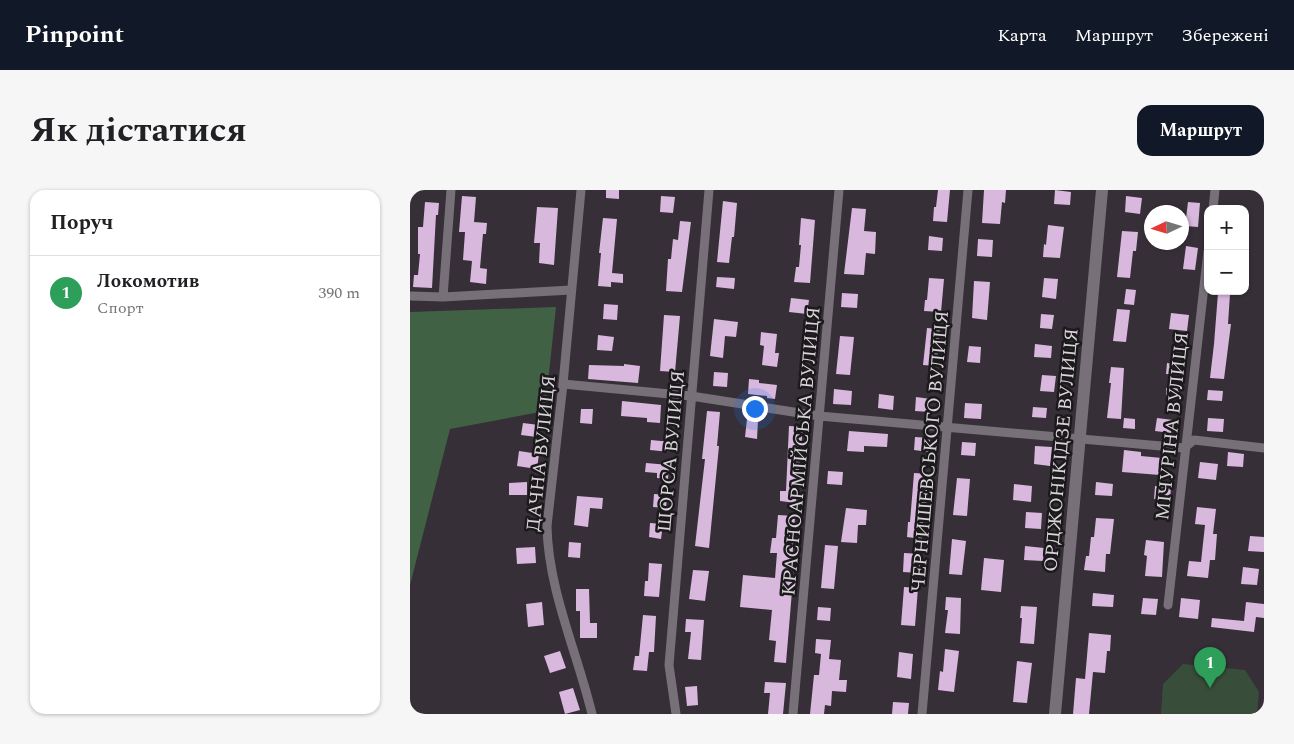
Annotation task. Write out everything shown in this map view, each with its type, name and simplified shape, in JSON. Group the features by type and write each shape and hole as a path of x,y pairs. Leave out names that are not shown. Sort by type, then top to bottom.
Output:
{"main road":[{"name":"ОРДЖОНІКІДЗЕ ВУЛИЦЯ","path":"1056,714 1102,190"}],"street":[{"path":"443,297 451,190"},
{"name":"ДАЧНА ВУЛИЦЯ","path":"581,190 563,384 548,518 548,547 557,592 592,714"},
{"name":"ЩОРСА ВУЛИЦЯ","path":"676,714 669,665 709,190"},
{"name":"КРАСНОАРМІЙСЬКА ВУЛИЦЯ","path":"793,714 839,190"},
{"name":"ЧЕРНИШЕВСЬКОГО ВУЛИЦЯ","path":"922,714 968,190"},
{"path":"1213,205 1215,190"},
{"name":"МІЧУРІНА ВУЛИЦЯ","path":"1168,605 1184,448 1204,284"},
{"path":"410,296 443,297 571,290"},
{"path":"563,384 691,396 819,416 948,428 1184,448 1194,440 1264,448"}],"green space":[{"path":"556,307 545,411 450,429 410,585 410,312"},
{"path":"1183,664 1245,670 1259,692 1257,714 1161,714 1163,684"}],"building":[{"path":"606,190 619,190 619,199 606,198"},
{"path":"938,190 950,190 947,222 933,221"},
{"path":"984,190 1006,190 1005,203 1002,202 1000,224 982,223"},
{"path":"1055,190 1071,192 1070,205 1054,204"},
{"path":"462,196 476,197 474,222 487,223 486,234 483,234 480,268 487,269 486,284 470,282 472,261 463,260 465,232 459,232"},
{"path":"661,196 675,197 673,213 660,212"},
{"path":"1126,196 1142,198 1140,214 1125,212"},
{"path":"723,201 737,203 734,237 732,237 729,263 717,262"},
{"path":"425,202 439,203 438,215 436,215 432,288 413,287 414,275 418,275 420,254 418,254 418,227 423,227"},
{"path":"1188,202 1200,203 1198,227 1189,226"},
{"path":"537,207 558,208 554,265 539,263 540,243 534,243"},
{"path":"852,208 866,209 864,231 876,232 875,254 866,253 864,275 844,274"},
{"path":"603,218 617,219 612,273 623,274 623,283 611,282 611,287 598,286"},
{"path":"801,218 815,220 810,283 794,282 796,267 799,267"},
{"path":"680,221 691,222 682,292 666,291 668,259 671,259 673,239 678,240"},
{"path":"1048,225 1064,227 1060,258 1043,257"},
{"path":"1122,231 1138,232 1136,251 1133,251 1130,278 1117,277"},
{"path":"929,236 943,238 942,251 928,250"},
{"path":"978,239 993,240 992,257 977,256"},
{"path":"1189,246 1198,248 1195,270 1183,269 1185,250 1189,250"},
{"path":"717,277 735,278 734,289 716,287"},
{"path":"929,278 944,279 941,312 924,311"},
{"path":"1044,278 1058,279 1056,299 1042,297"},
{"path":"974,281 990,282 987,320 972,318"},
{"path":"1126,289 1136,290 1134,305 1124,304"},
{"path":"842,293 858,294 857,308 841,307"},
{"path":"1218,295 1230,295 1228,324 1231,324 1224,379 1210,378"},
{"path":"791,298 809,300 807,314 789,312"},
{"path":"604,304 618,305 617,320 603,319"},
{"path":"1117,309 1130,310 1126,342 1113,341"},
{"path":"1171,313 1189,315 1187,331 1169,329"},
{"path":"1041,314 1054,315 1052,329 1040,328"},
{"path":"664,315 680,316 675,372 660,371"},
{"path":"714,319 738,322 736,337 725,336 723,358 710,356"},
{"path":"927,328 940,329 937,366 923,365"},
{"path":"761,332 777,334 775,353 779,353 777,367 762,365 764,346 760,345"},
{"path":"598,335 614,337 612,351 597,350"},
{"path":"840,336 854,337 850,375 836,374"},
{"path":"1035,344 1052,346 1051,358 1034,357"},
{"path":"969,346 981,347 980,363 967,362"},
{"path":"1167,363 1183,365 1182,375 1166,374"},
{"path":"624,364 640,366 638,383 588,379 589,365 624,366"},
{"path":"1111,367 1124,368 1121,419 1107,418"},
{"path":"714,372 728,373 727,387 713,386"},
{"path":"1042,375 1056,376 1054,392 1040,391"},
{"path":"749,379 759,380 759,383 777,385 775,399 748,394"},
{"path":"1166,388 1179,388 1178,398 1166,397"},
{"path":"834,389 852,391 851,405 833,404"},
{"path":"1208,390 1223,391 1222,401 1207,400"},
{"path":"879,394 894,396 893,410 878,408"},
{"path":"916,397 931,399 930,412 915,411"},
{"path":"622,401 661,405 660,423 647,422 647,418 621,416"},
{"path":"965,403 982,404 981,419 964,418"},
{"path":"1033,407 1047,408 1046,418 1032,417"},
{"path":"581,409 593,409 592,424 580,423"},
{"path":"707,411 720,412 717,446 719,446 709,548 695,546 705,459 702,459"},
{"path":"1124,418 1135,419 1135,429 1123,428"},
{"path":"1157,418 1173,420 1171,433 1155,431"},
{"path":"1208,418 1224,419 1223,432 1207,431"},
{"path":"747,419 758,420 757,439 745,437"},
{"path":"523,423 539,425 537,437 521,435"},
{"path":"789,426 803,427 796,503 780,501 780,491 786,491"},
{"path":"849,431 888,434 887,447 864,446 864,452 847,451"},
{"path":"915,437 930,438 929,452 914,450"},
{"path":"651,440 671,442 670,452 650,450"},
{"path":"962,442 976,443 975,456 961,455"},
{"path":"1035,446 1052,447 1050,466 1034,464"},
{"path":"1124,450 1141,452 1141,456 1162,458 1160,475 1122,472"},
{"path":"519,451 539,454 537,469 517,466"},
{"path":"1228,452 1244,454 1243,467 1227,466"},
{"path":"1200,462 1218,464 1216,480 1198,478"},
{"path":"646,463 669,465 668,479 657,478 657,473 645,472"},
{"path":"828,471 843,472 842,485 827,484"},
{"path":"914,473 928,474 922,539 907,537"},
{"path":"957,478 970,479 967,516 953,515"},
{"path":"527,482 527,495 509,495 509,483"},
{"path":"1096,482 1113,484 1112,496 1095,495"},
{"path":"1014,484 1032,486 1031,502 1013,500"},
{"path":"1155,486 1171,487 1170,500 1154,499"},
{"path":"654,494 667,495 666,508 653,507"},
{"path":"577,496 603,498 602,509 590,508 588,527 574,525"},
{"path":"1197,507 1216,509 1213,534 1217,534 1215,560 1210,560 1208,578 1187,576 1189,561 1201,562 1205,525 1195,524"},
{"path":"846,508 867,510 866,525 858,525 857,543 841,542"},
{"path":"1026,512 1042,513 1041,529 1025,528"},
{"path":"778,515 795,516 791,579 793,579 786,663 774,662 776,641 769,640 772,610 740,607 743,575 775,578 777,553 770,553 772,538 776,538"},
{"path":"1096,518 1114,519 1110,554 1106,554 1105,572 1084,570 1086,556 1089,556 1091,537 1094,537"},
{"path":"650,523 663,524 661,539 649,537"},
{"path":"1250,536 1264,537 1264,552 1248,551"},
{"path":"952,539 966,541 962,575 949,574"},
{"path":"1146,540 1164,542 1162,577 1145,576 1147,556 1144,555"},
{"path":"569,542 581,543 580,558 568,557"},
{"path":"825,545 838,546 834,589 821,588"},
{"path":"1025,546 1044,548 1043,561 1024,560"},
{"path":"535,547 536,563 517,564 516,548"},
{"path":"904,553 921,554 919,573 903,572"},
{"path":"984,558 1004,560 1001,592 981,590"},
{"path":"649,563 662,564 659,597 644,596 645,581 648,581"},
{"path":"1243,567 1259,569 1257,585 1241,584"},
{"path":"693,570 709,571 705,601 689,599"},
{"path":"904,587 918,588 915,626 901,625"},
{"path":"576,589 589,589 590,623 597,623 597,638 580,638 580,611 576,611"},
{"path":"1093,593 1114,595 1113,607 1092,606"},
{"path":"946,597 961,598 960,634 945,633 948,610 945,610"},
{"path":"1143,598 1158,599 1156,615 1141,614"},
{"path":"1181,598 1200,600 1198,619 1179,617"},
{"path":"542,602 544,625 528,627 526,604"},
{"path":"1246,602 1264,604 1264,618 1256,617 1254,632 1211,627 1212,618 1244,621"},
{"path":"1021,606 1037,607 1034,644 1020,643"},
{"path":"818,607 831,608 830,621 817,620"},
{"path":"643,615 656,616 654,652 649,652 647,671 633,670 635,656 639,656"},
{"path":"686,619 704,620 701,660 688,659 691,632 685,632"},
{"path":"1089,633 1111,635 1110,651 1107,651 1105,673 1093,672 1089,714 1073,714 1076,678 1085,679"},
{"path":"816,639 831,640 829,659 841,660 839,680 847,680 846,692 832,691 831,706 825,705 824,714 810,714 814,675 819,675 821,654 815,653"},
{"path":"945,649 959,651 954,692 938,690 940,671 943,672"},
{"path":"560,651 566,668 550,673 544,656"},
{"path":"899,652 913,654 911,679 897,677"},
{"path":"1017,661 1032,663 1027,703 1013,702"},
{"path":"765,682 786,683 783,714 768,714 770,693 764,693"},
{"path":"697,686 698,705 687,706 685,687"},
{"path":"573,688 580,710 565,714 559,692"},
{"path":"893,702 909,703 908,714 892,714"}],"place":[{"name":"Локомотив","path":"1210,688"}]}
